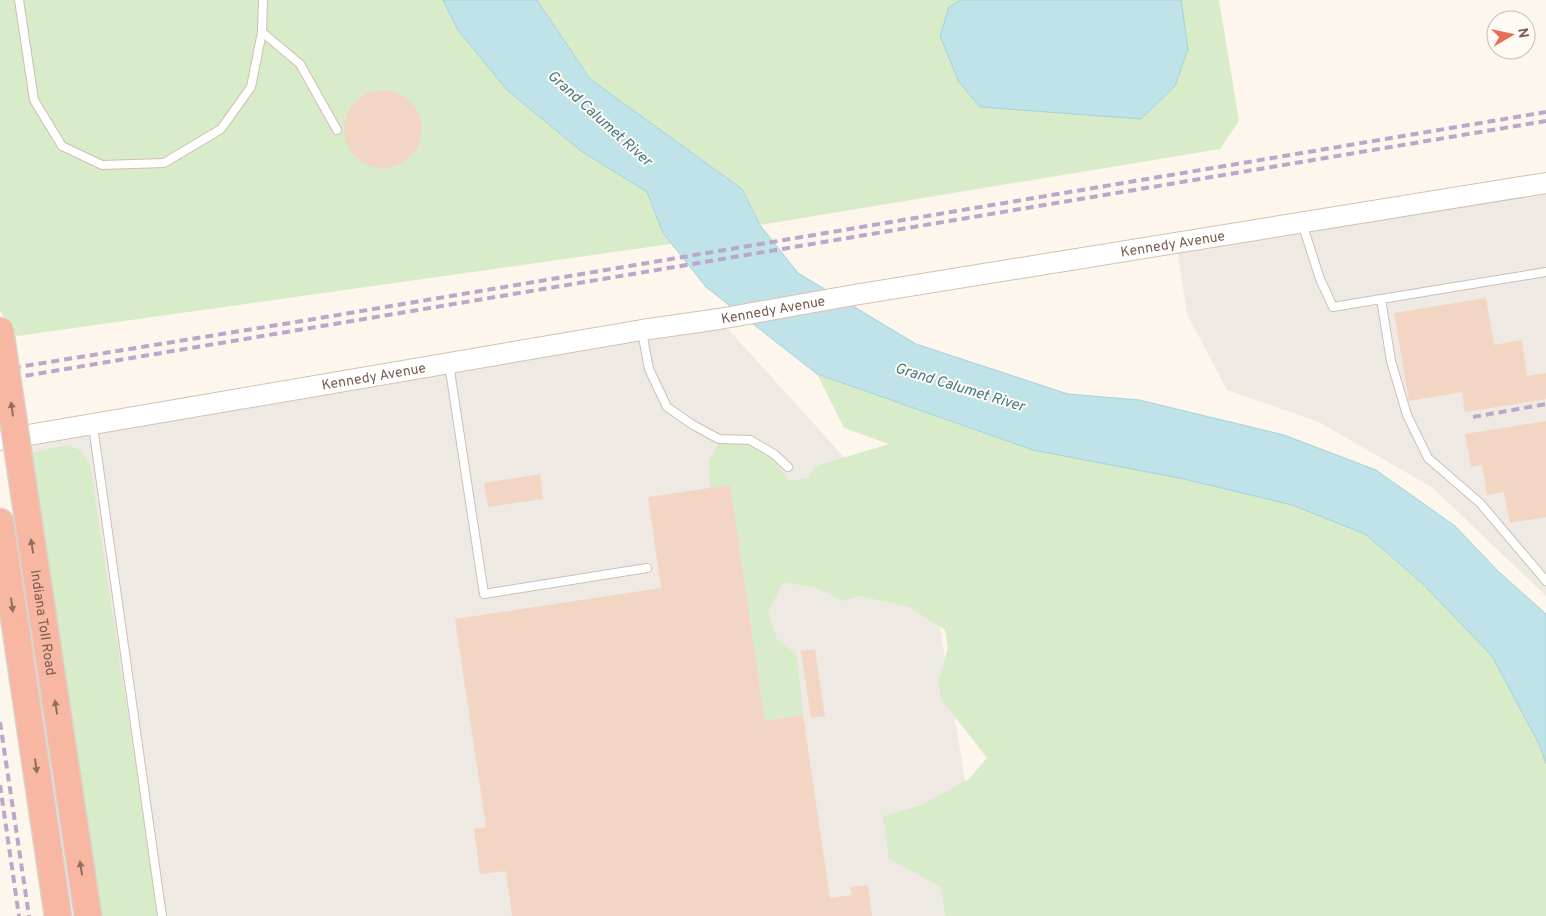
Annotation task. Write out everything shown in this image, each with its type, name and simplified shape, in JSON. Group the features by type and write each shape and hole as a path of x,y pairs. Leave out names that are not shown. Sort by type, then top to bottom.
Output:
{"highway":[{"name":"Indiana Toll Road","path":"0,330 88,916"},
{"name":"Indiana Toll Road","path":"0,522 58,916"}],"main road":[{"name":"Kennedy Avenue","path":"0,440 642,330 719,319 854,295 1546,183"}],"lane":[{"path":"20,0 34,100 62,146 102,165 164,163 220,128 251,87 262,32 263,0"},
{"path":"262,32 300,64 337,130"},
{"path":"1302,223 1320,279 1332,306 1546,272"},
{"path":"1381,299 1391,361 1407,416 1428,458 1480,503 1546,581"},
{"path":"642,330 650,369 667,407 693,425 719,439 750,440 774,454 788,467"},
{"path":"449,364 484,594 646,568"},
{"path":"93,424 162,916"}],"shaded area":[{"path":"1546,181 1546,596 1433,488 1319,422 1227,390 1187,314 1176,241"},
{"path":"719,319 927,549 983,890 977,916 88,916 23,447 93,424"}],"green space":[{"path":"0,0 443,0 458,30 581,151 647,192 663,233 671,244 17,336 0,311"},
{"path":"537,0 1219,0 1239,121 1220,149 760,225 742,189 590,79"},
{"path":"817,374 1033,450 1184,479 1292,505 1365,534 1422,583 1492,656 1540,746 1546,764 1546,916 945,916 941,887 889,859 883,816 919,806 968,780 987,758 941,699 938,683 948,648 945,630 909,607 861,596 843,601 817,588 784,582 768,611 777,639 797,655 803,715 765,721 730,485 710,488 708,460 722,439 745,439 770,454 789,481 807,478 816,466 889,444 844,428"},
{"path":"67,445 80,450 90,463 158,916 102,916 31,453"}],"water":[{"name":"Grand Calumet River","path":"443,0 537,0 590,79 742,189 760,225 798,273 916,344 1068,394 1139,400 1284,435 1376,470 1455,526 1499,572 1546,614 1546,764 1540,746 1492,656 1422,583 1365,534 1292,505 1184,479 1033,450 817,374 706,287 663,233 647,192 581,151 507,90 458,30"},
{"path":"961,0 1181,0 1188,49 1175,86 1141,119 980,107 959,82 940,36 949,7"}],"building":[{"path":"375,90 391,90 405,96 416,107 422,121 422,137 416,151 405,162 391,168 375,168 361,162 350,151 344,137 344,121 350,107 361,96"},
{"path":"1486,298 1494,345 1522,340 1527,376 1546,373 1546,399 1465,412 1462,392 1409,401 1394,313"},
{"path":"1546,421 1546,517 1510,523 1504,492 1487,495 1482,465 1471,467 1465,434"},
{"path":"540,474 543,499 488,507 484,483"},
{"path":"730,485 765,721 803,715 830,898 852,895 850,887 868,885 872,916 512,916 506,871 480,874 474,829 486,827 455,619 661,588 648,497"},
{"path":"815,649 825,716 811,718 801,651"}],"railway":[{"path":"0,370 1546,112"},
{"path":"0,380 1546,121"},
{"path":"1473,417 1546,404"},
{"path":"0,722 29,916"},
{"path":"0,785 19,916"}]}
